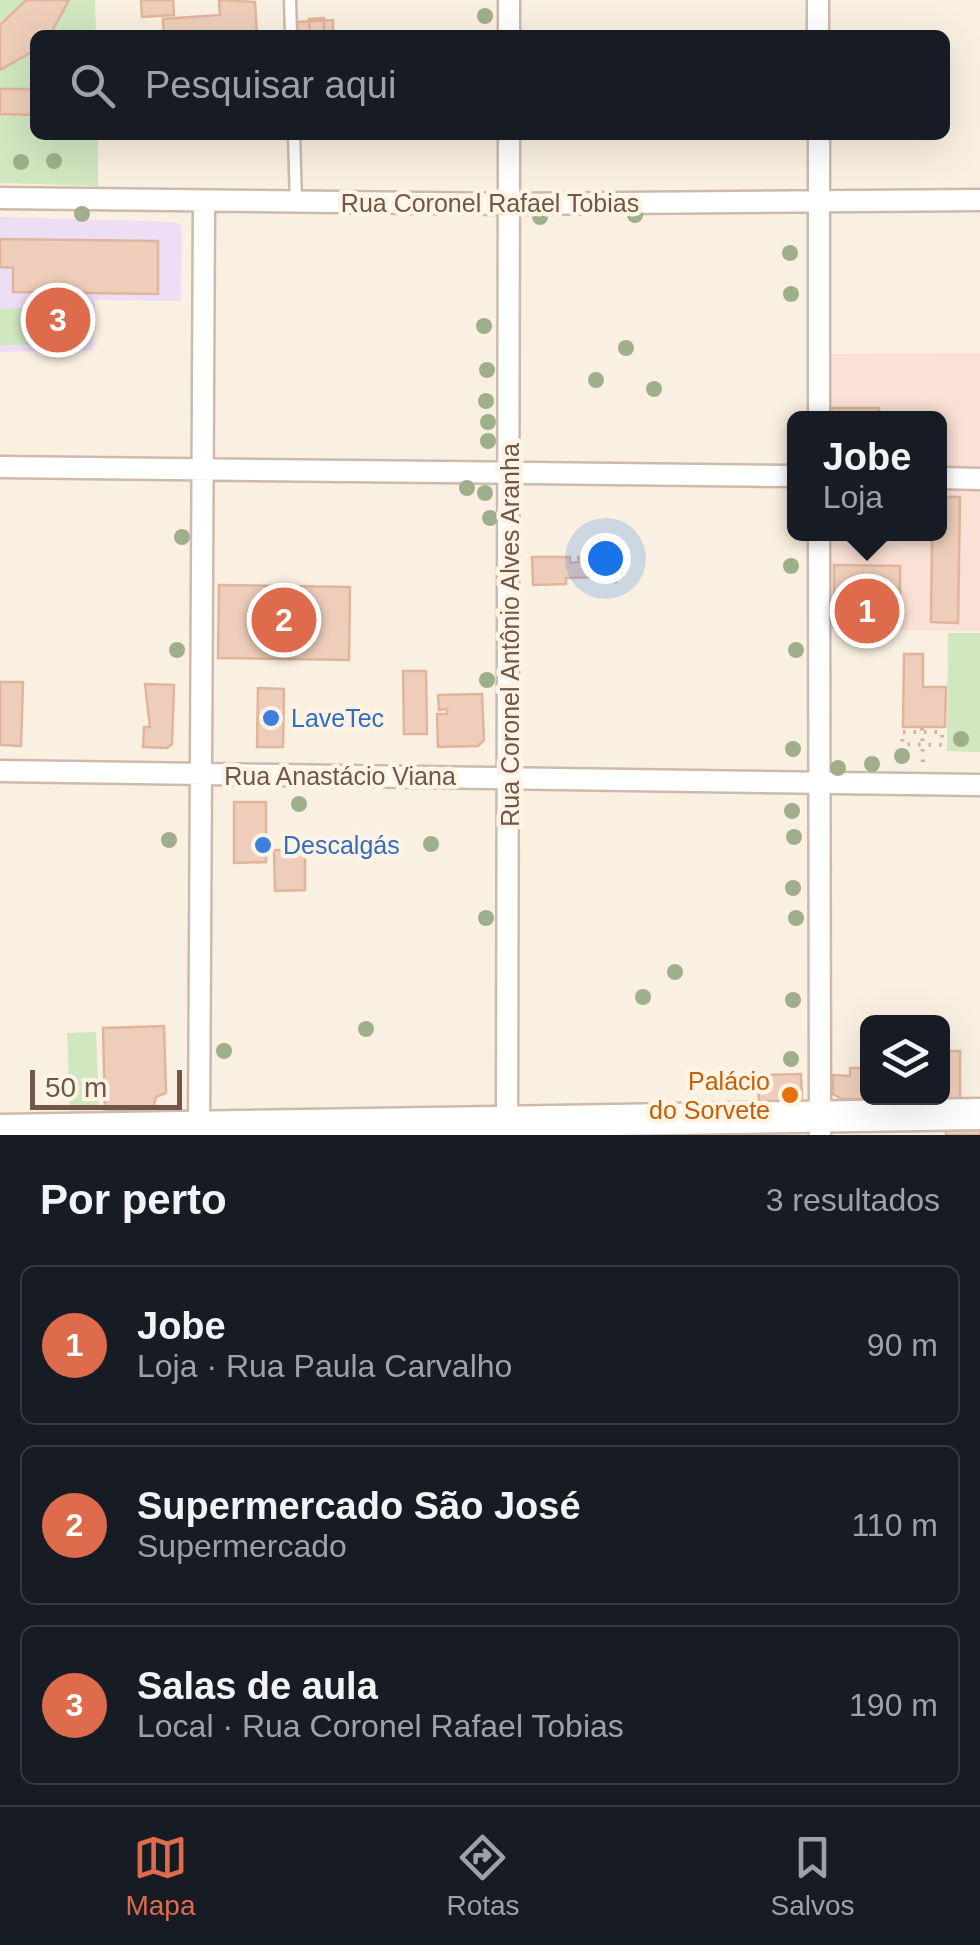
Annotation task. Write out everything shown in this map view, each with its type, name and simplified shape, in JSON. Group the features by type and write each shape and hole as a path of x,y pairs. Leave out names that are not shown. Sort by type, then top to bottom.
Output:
{"main road":[{"path":"0,1130 820,1127 980,1114"}],"street":[{"path":"509,0 509,30"},
{"path":"818,0 818,30"},
{"name":"Rua Coronel Antônio Alves Aranha","path":"507,1129 509,140"},
{"path":"819,140 819,411"},
{"name":"Rua Coronel Rafael Tobias","path":"0,198 508,204 980,200"},
{"path":"199,1131 204,202"},
{"path":"0,467 787,476"},
{"path":"947,478 980,479"},
{"path":"819,541 820,1127"},
{"name":"Rua Anastácio Viana","path":"0,771 980,785"}],"lane":[{"path":"290,0 291,30"},
{"path":"294,140 296,203"}],"path":[{"path":"922,730 923,784"},
{"path":"922,730 942,732 942,745 902,744 902,732 922,730"}],"shaded area":[{"path":"0,217 175,222 182,226 181,301 95,300 93,350 0,352"},
{"path":"980,353 980,631 828,629 829,541 947,541 947,411 830,411 830,354"}],"green space":[{"path":"0,0 95,0 96,30 30,30 30,140 98,140 98,186 0,183"},
{"path":"39,308 39,345 0,345 0,309"},
{"path":"948,633 980,633 980,752 947,751"},
{"path":"96,1032 99,1110 70,1111 67,1033"}],"building":[{"path":"26,0 69,0 53,30 30,30 30,53 0,70 0,25"},
{"path":"141,0 173,0 174,15 142,17"},
{"path":"219,0 255,2 257,30 164,30 163,19 220,15"},
{"path":"324,18 324,30 310,30 309,19"},
{"path":"333,20 333,30 298,30 297,22"},
{"path":"0,89 30,89 30,115 0,114"},
{"path":"0,239 158,241 158,294 13,292 13,268 0,267"},
{"path":"43,296 74,296 73,347 43,347"},
{"path":"832,408 879,408 879,411"},
{"path":"947,497 960,497 958,623 931,622 932,541 947,541"},
{"path":"615,556 616,582 606,582 605,577 566,578 566,584 533,585 532,557 570,557 570,563 579,562 578,557"},
{"path":"834,565 900,566 900,626 834,626"},
{"path":"219,585 350,587 349,660 218,658"},
{"path":"904,654 923,654 923,687 946,687 945,727 903,727"},
{"path":"403,671 426,671 427,734 404,734"},
{"path":"0,682 23,682 21,746 0,745"},
{"path":"145,684 174,685 172,744 167,748 143,747 144,727 150,727"},
{"name":"LaveTec","path":"258,688 284,689 283,747 257,747"},
{"path":"482,694 484,740 478,746 438,747 437,714 447,714 447,709 439,710 438,695"},
{"path":"234,802 266,802 266,862 234,863"},
{"path":"274,850 305,850 305,890 275,891"},
{"path":"164,1026 166,1093 156,1097 153,1109 105,1111 103,1028"},
{"path":"950,1051 960,1051 960,1102 950,1102"},
{"path":"850,1068 860,1068 860,1099 842,1099 833,1094 833,1075 850,1076"},
{"path":"801,1074 802,1101 759,1102 758,1075"},
{"path":"980,1129 980,1135 946,1135 946,1130"}],"place":[{"name":"Salas de aula","path":"58,320"},
{"name":"Jobe","path":"867,611"},
{"name":"Supermercado São José","path":"284,620"},
{"name":"LaveTec","path":"271,718"},
{"name":"Descalgás","path":"263,845"},
{"name":"Palácio do Sorvete","path":"790,1095"}]}
